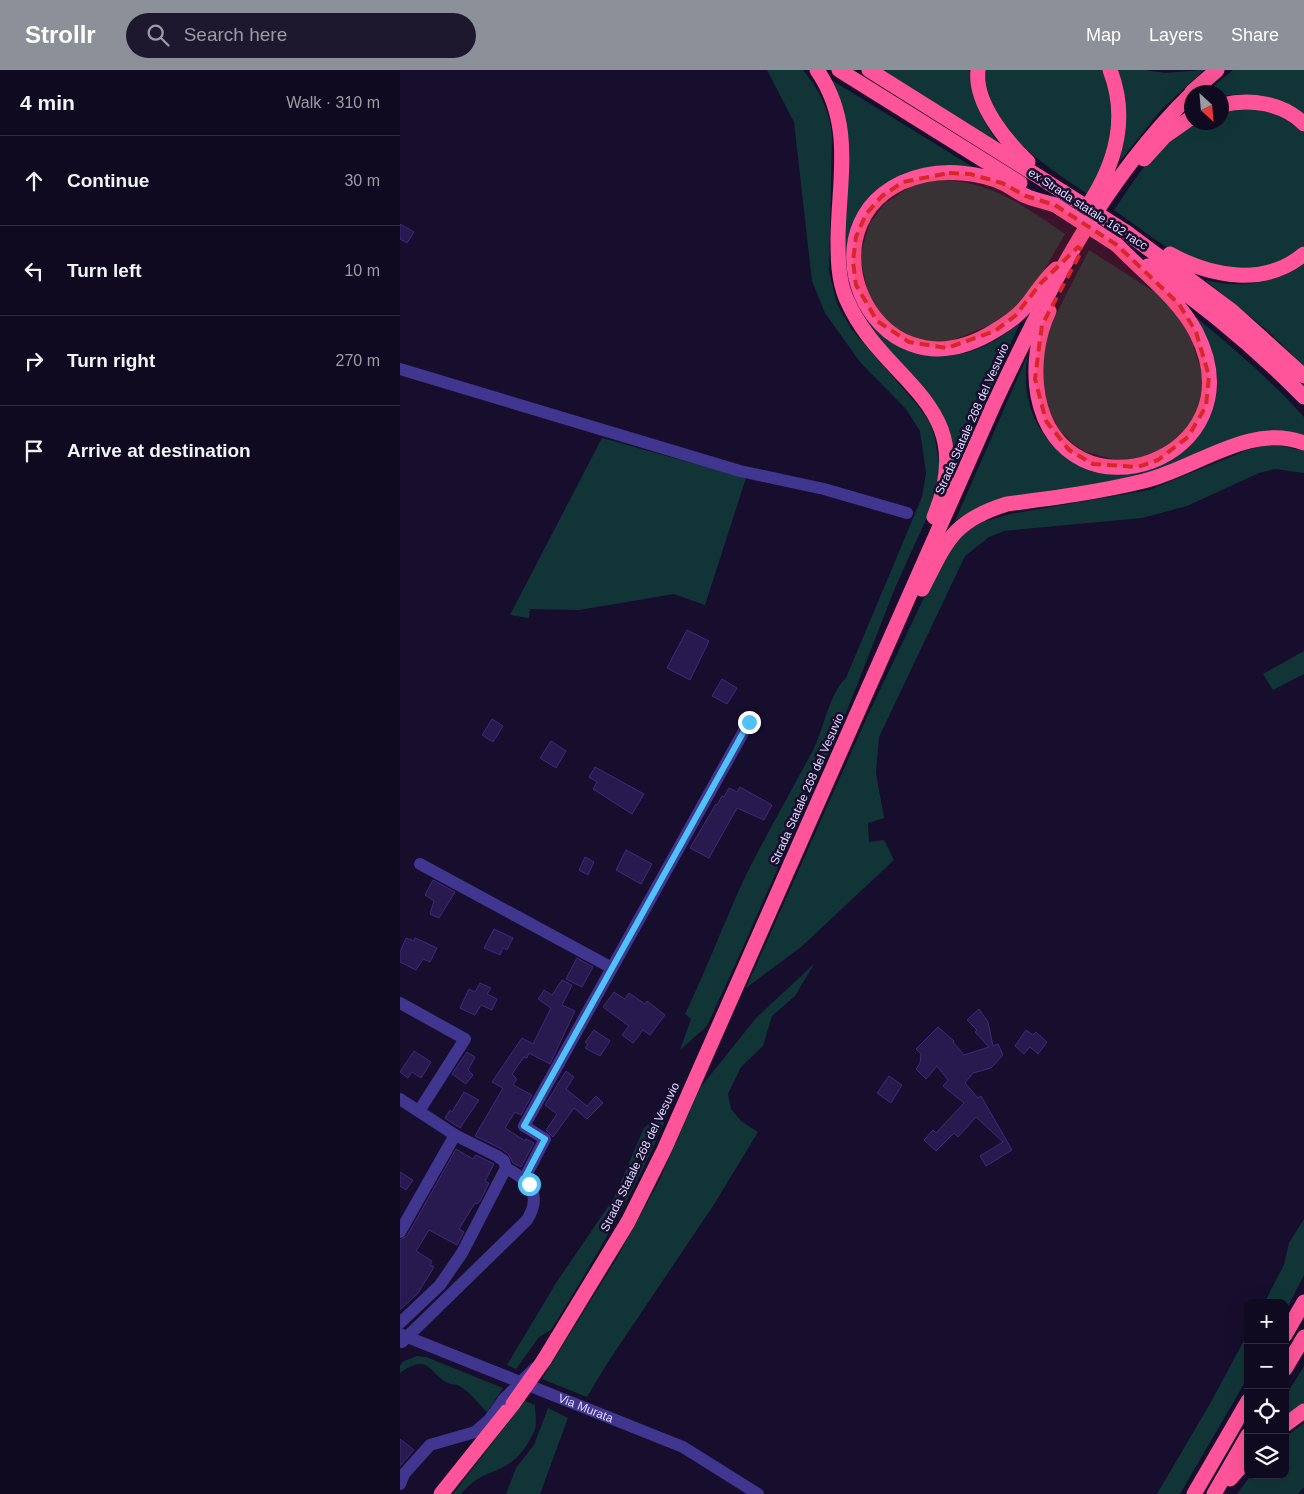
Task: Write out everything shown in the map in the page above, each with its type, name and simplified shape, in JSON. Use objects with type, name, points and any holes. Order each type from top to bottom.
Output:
[{"type":"highway","points":[[817,70],[831,93],[838,111],[842,135],[838,250],[840,280],[843,289],[855,314],[872,340],[932,410],[944,436],[949,460],[940,502],[910,576],[897,624]]},
{"type":"highway","name":"ex Strada statale 162 racc","points":[[839,70],[1059,198]]},
{"type":"highway","name":"ex Strada statale 162 racc","points":[[869,70],[1059,198],[1232,310],[1304,376]]},
{"type":"highway","points":[[978,70],[982,95],[992,120],[1014,149],[1059,198]]},
{"type":"highway","points":[[1110,70],[1117,87],[1120,113],[1118,140],[1112,162],[1090,202],[1068,275],[1042,325],[1035,379],[1046,422],[1069,450],[1093,464],[1115,468],[1138,466],[1158,460],[1176,449],[1199,422],[1206,406],[1209,376],[1207,359],[1196,332],[1178,304],[1122,239]]},
{"type":"highway","name":"Strada Statale 268 del Vesuvio","points":[[1201,85],[1217,70]]},
{"type":"highway","name":"Strada Statale 268 del Vesuvio","points":[[441,1494],[509,1401],[544,1360],[628,1222],[664,1150],[1002,387],[1066,259],[1102,200],[1140,148],[1184,101]]},
{"type":"highway","points":[[1229,104],[1246,101],[1263,103],[1279,108],[1304,124]]},
{"type":"highway","points":[[1102,200],[1131,176],[1165,136],[1184,123]]},
{"type":"highway","points":[[1059,198],[1026,196],[1002,183],[970,174],[926,175],[903,182],[882,196],[866,214],[856,237],[854,261],[856,286],[876,321],[895,336],[922,346],[947,348],[971,342],[1002,326],[1030,302],[1041,282],[1066,259]]},
{"type":"highway","points":[[1122,239],[1183,262],[1230,275],[1258,274],[1284,268],[1304,254]]},
{"type":"highway","name":"ex Strada statale 162 racc","points":[[1122,239],[1273,366],[1304,397]]},
{"type":"highway","points":[[881,659],[908,616],[943,547],[954,532],[979,514],[1007,504],[1145,481],[1250,441],[1272,438],[1293,439],[1304,443]]},
{"type":"highway","points":[[1289,1328],[1304,1302]]},
{"type":"highway","points":[[1289,1362],[1304,1337]]},
{"type":"highway","points":[[1194,1494],[1244,1407]]},
{"type":"highway","points":[[1289,1422],[1304,1411]]},
{"type":"highway","points":[[1214,1494],[1244,1442]]},
{"type":"highway","points":[[1218,1494],[1244,1464]]},
{"type":"street","points":[[400,369],[740,470],[824,489],[907,513]]},
{"type":"street","points":[[524,1179],[545,1139],[524,1126],[749,722]]},
{"type":"street","points":[[420,864],[612,968]]},
{"type":"street","points":[[400,1003],[465,1039],[419,1111]]},
{"type":"street","points":[[400,1099],[455,1135],[504,1161],[506,1168],[524,1179],[534,1197],[535,1207],[527,1220],[402,1338]]},
{"type":"street","points":[[400,1232],[455,1135]]},
{"type":"street","points":[[400,1323],[440,1285],[456,1261],[506,1168]]},
{"type":"street","name":"Via Murata","points":[[402,1338],[682,1447],[758,1494]]},
{"type":"street","points":[[400,1484],[404,1474],[430,1446],[475,1432],[509,1401]]},
{"type":"highlighted area","points":[[949,173],[970,174],[1002,183],[1026,196],[1055,205],[1117,245],[1179,304],[1196,332],[1209,376],[1206,406],[1188,437],[1158,460],[1138,467],[1093,464],[1069,450],[1046,421],[1040,404],[1035,379],[1042,325],[1082,250],[1078,247],[1041,283],[1015,316],[995,331],[947,348],[909,342],[877,321],[856,285],[853,261],[856,237],[866,214],[882,196],[903,182]]},
{"type":"green space","points":[[767,70],[803,70],[823,101],[829,118],[832,136],[829,271],[837,304],[852,330],[918,406],[930,423],[940,469],[928,515],[895,588],[848,708],[740,954],[707,1026],[680,1050],[691,1019],[685,1014],[740,888],[813,750],[835,694],[846,678],[922,497],[926,473],[920,431],[906,409],[860,362],[825,313],[812,281],[794,122]]},
{"type":"green space","points":[[883,70],[970,70],[975,100],[987,126],[998,143]]},
{"type":"green space","points":[[984,70],[1102,70],[1110,102],[1110,134],[1102,164],[1089,195],[1037,158],[1007,129],[996,111],[988,92]]},
{"type":"green space","points":[[1116,70],[1145,70],[1165,73],[1204,70],[1188,85],[1184,85],[1184,89],[1162,109],[1120,161],[1125,122]]},
{"type":"green space","points":[[1233,70],[1304,70],[1304,115],[1284,104],[1264,97],[1244,94],[1229,95],[1229,85],[1215,85]]},
{"type":"green space","points":[[833,81],[981,172],[957,167],[934,167],[912,172],[890,183],[872,198],[858,216],[852,230],[847,256],[848,281],[856,304],[870,324],[888,339],[910,350],[934,356],[961,354],[998,339],[1017,324],[1019,325],[954,471],[950,447],[936,410],[926,395],[862,320],[848,296],[841,254],[846,146],[842,115],[830,85]]},
{"type":"green space","points":[[1244,107],[1277,114],[1304,133],[1304,245],[1291,256],[1277,263],[1262,267],[1246,269],[1229,268],[1197,261],[1173,251],[1114,210],[1149,160],[1171,138],[1184,129],[1229,130],[1229,110]]},
{"type":"green space","points":[[936,180],[973,184],[989,189],[1020,204],[1065,234],[1034,288],[1000,321],[951,341],[929,342],[904,335],[892,328],[870,302],[860,256],[870,223],[884,204],[913,185]]},
{"type":"green space","points":[[1089,250],[1161,296],[1176,313],[1190,335],[1204,380],[1196,414],[1183,433],[1154,454],[1120,461],[1086,452],[1076,446],[1059,430],[1044,399],[1042,359],[1046,334]]},
{"type":"green space","points":[[1304,263],[1304,366],[1268,331],[1205,280],[1231,284],[1257,283],[1281,276]]},
{"type":"green space","points":[[1196,317],[1265,378],[1304,417],[1304,435],[1294,433],[1153,473],[968,513],[955,521],[1028,354],[1027,390],[1036,421],[1053,445],[1076,462],[1104,471],[1134,471],[1164,461],[1193,440],[1209,419],[1215,402],[1217,384],[1211,352]]},
{"type":"green space","points":[[602,438],[746,478],[705,605],[674,594],[579,610],[530,609],[529,618],[510,615]]},
{"type":"green space","points":[[1273,444],[1304,451],[1304,473],[1275,469],[1259,473],[1187,506],[1142,518],[1004,531],[989,537],[965,556],[879,737],[876,773],[884,818],[868,823],[869,842],[884,840],[894,860],[801,947],[746,988],[867,717],[941,562],[961,534],[983,522],[1010,514],[1149,490],[1250,449]]},
{"type":"green space","points":[[1304,651],[1304,674],[1273,690],[1263,674]]},
{"type":"green space","points":[[814,964],[795,996],[772,1016],[763,1046],[741,1067],[728,1094],[731,1109],[741,1121],[758,1132],[713,1206],[608,1362],[587,1397],[542,1379],[617,1258],[659,1181],[700,1088],[756,1018]]},
{"type":"green space","points":[[672,1103],[632,1191],[551,1330],[539,1337],[516,1369],[507,1365],[556,1283],[614,1198],[644,1128]]},
{"type":"green space","points":[[1304,1219],[1304,1275],[1289,1304],[1289,1299],[1266,1299],[1284,1265],[1289,1243]]},
{"type":"green space","points":[[1244,1340],[1244,1384],[1180,1494],[1157,1494],[1211,1402]]},
{"type":"green space","points":[[417,1356],[426,1357],[503,1388],[487,1412],[465,1389],[443,1380],[423,1364],[410,1367],[400,1373],[400,1365],[404,1361]]},
{"type":"green space","points":[[1304,1366],[1304,1408],[1289,1418],[1289,1390]]},
{"type":"green space","points":[[525,1401],[535,1405],[536,1423],[528,1443],[521,1453],[510,1463],[473,1482],[461,1494],[453,1494]]},
{"type":"green space","points":[[548,1408],[568,1418],[540,1494],[506,1494],[516,1468],[534,1445]]},
{"type":"green space","points":[[1304,1423],[1304,1487],[1298,1494],[1237,1494],[1248,1479],[1289,1479],[1289,1434]]},
{"type":"building","points":[[400,224],[414,232],[407,243],[400,239]]},
{"type":"building","points":[[687,630],[709,641],[690,680],[667,668]]},
{"type":"building","points":[[722,679],[737,688],[727,704],[712,696]]},
{"type":"building","points":[[492,719],[503,726],[493,742],[482,735]]},
{"type":"building","points":[[551,741],[566,751],[556,768],[540,758]]},
{"type":"building","points":[[595,767],[644,794],[632,814],[593,789],[597,782],[589,777]]},
{"type":"building","points":[[740,787],[772,805],[764,820],[737,808],[709,858],[690,848],[722,796],[724,797],[729,788],[737,792]]},
{"type":"building","points":[[626,850],[652,864],[641,884],[616,870]]},
{"type":"building","points":[[585,857],[594,862],[588,875],[579,870]]},
{"type":"building","points":[[433,880],[455,892],[439,918],[430,914],[434,901],[425,895]]},
{"type":"building","points":[[494,929],[513,938],[507,950],[503,948],[500,955],[484,948]]},
{"type":"building","points":[[406,938],[414,941],[415,938],[437,948],[430,962],[423,959],[416,970],[400,962],[400,952]]},
{"type":"building","points":[[577,958],[593,967],[582,987],[566,979]]},
{"type":"building","points":[[562,980],[572,985],[562,1005],[575,1011],[550,1064],[529,1053],[527,1058],[524,1057],[512,1074],[517,1079],[513,1085],[532,1095],[521,1115],[515,1112],[505,1128],[525,1141],[526,1139],[534,1143],[521,1167],[513,1163],[509,1155],[502,1149],[475,1136],[503,1088],[492,1082],[522,1038],[533,1044],[551,1008],[538,999],[544,990],[552,995]]},
{"type":"building","points":[[480,983],[491,988],[487,994],[497,999],[492,1010],[481,1005],[475,1015],[460,1008],[469,989],[475,992]]},
{"type":"building","points":[[614,992],[625,999],[629,993],[645,1004],[647,1001],[665,1015],[650,1035],[643,1030],[633,1043],[622,1035],[629,1026],[603,1007]]},
{"type":"building","points":[[979,1009],[988,1022],[993,1046],[998,1044],[1003,1055],[991,1068],[973,1073],[965,1083],[978,1098],[981,1096],[1012,1150],[986,1166],[980,1156],[1003,1142],[976,1117],[958,1137],[954,1133],[936,1151],[924,1140],[933,1130],[936,1133],[964,1103],[943,1086],[948,1080],[937,1066],[926,1079],[916,1069],[920,1063],[921,1054],[916,1049],[938,1027],[954,1041],[964,1055],[989,1047],[967,1020]]},
{"type":"building","points":[[594,1030],[610,1041],[600,1056],[585,1048],[588,1044],[585,1042]]},
{"type":"building","points":[[1026,1030],[1033,1035],[1036,1032],[1047,1042],[1038,1054],[1030,1047],[1024,1054],[1015,1046]]},
{"type":"building","points":[[414,1051],[431,1062],[421,1078],[412,1072],[408,1078],[400,1072]]},
{"type":"building","points":[[467,1052],[475,1057],[468,1070],[473,1075],[466,1084],[452,1074]]},
{"type":"building","points":[[566,1071],[574,1077],[566,1089],[587,1106],[596,1096],[603,1103],[587,1119],[574,1108],[553,1137],[546,1130],[557,1114],[545,1105]]},
{"type":"building","points":[[889,1076],[902,1085],[891,1103],[877,1093]]},
{"type":"building","points":[[464,1092],[479,1100],[460,1128],[445,1118],[450,1110],[452,1112]]},
{"type":"building","points":[[456,1149],[473,1159],[476,1155],[494,1164],[485,1181],[489,1183],[480,1201],[477,1204],[475,1203],[459,1229],[464,1232],[457,1245],[429,1230],[416,1251],[432,1261],[430,1265],[434,1267],[418,1293],[400,1310],[400,1240],[407,1236]]},
{"type":"building","points":[[400,1172],[413,1180],[406,1190],[400,1186]]},
{"type":"building","points":[[400,1439],[414,1450],[400,1466]]},
{"type":"route","points":[[529,1184],[524,1179],[545,1139],[524,1126],[749,722]]}]
